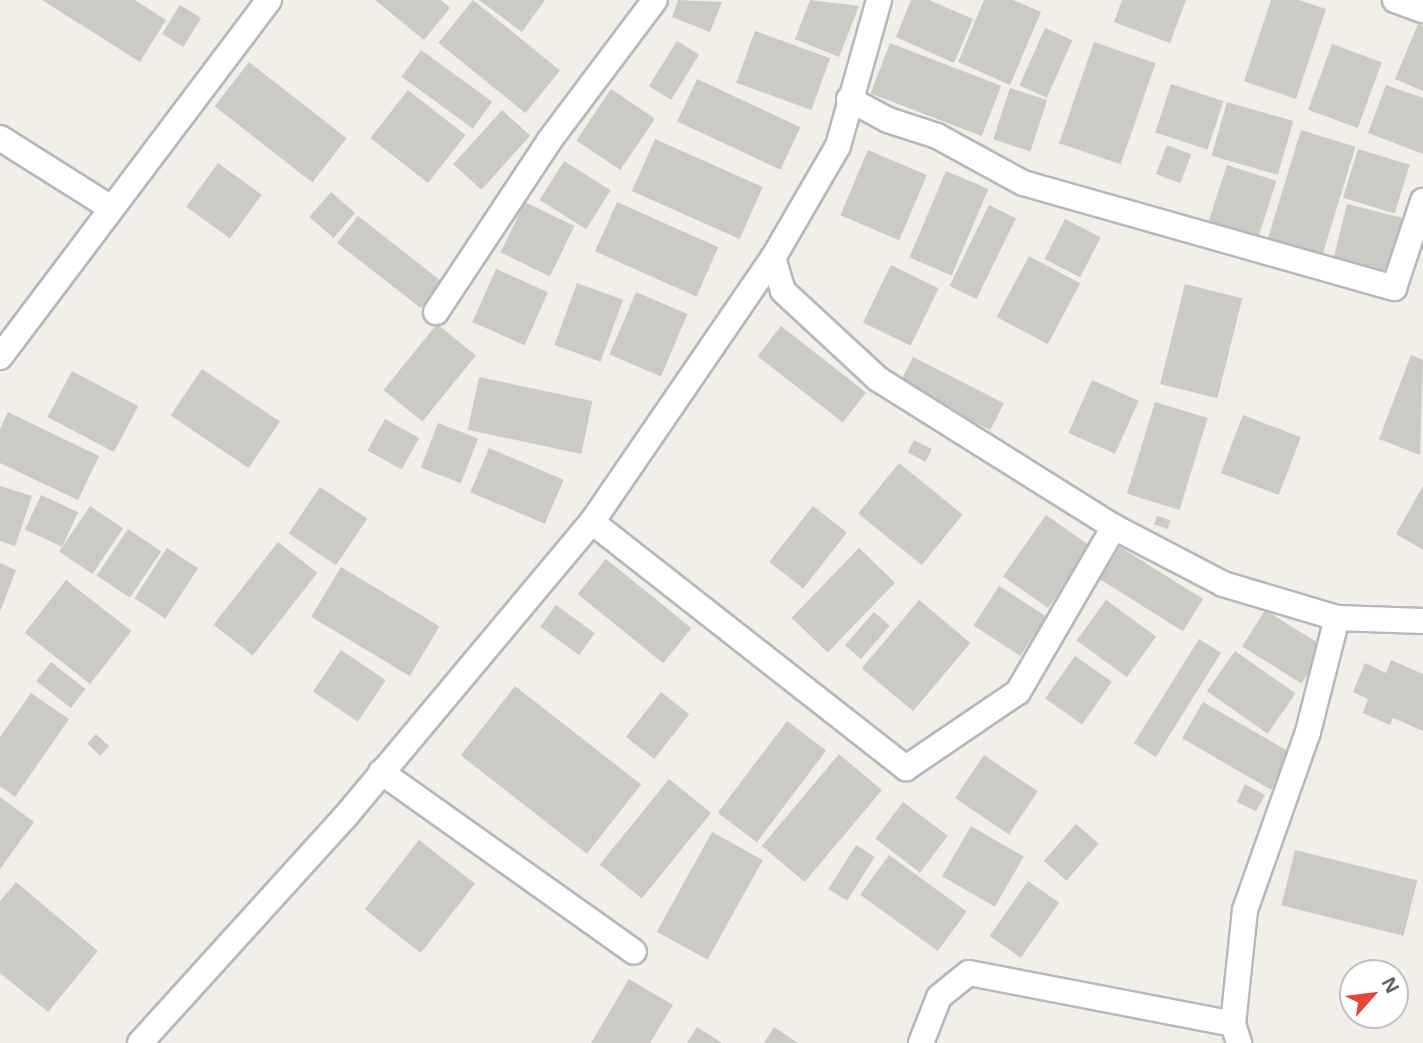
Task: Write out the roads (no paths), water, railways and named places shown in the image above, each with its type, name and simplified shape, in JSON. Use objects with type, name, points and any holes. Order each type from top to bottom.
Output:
[{"type":"street","points":[[0,357],[269,0]]},
{"type":"street","points":[[436,312],[549,141],[655,0]]},
{"type":"street","points":[[140,1043],[382,772],[592,522],[773,258],[838,146],[849,99],[879,0]]},
{"type":"street","points":[[1395,0],[1423,10]]},
{"type":"street","points":[[849,99],[888,120],[937,136],[1023,183],[1394,288],[1423,201]]},
{"type":"street","points":[[0,138],[111,208]]},
{"type":"street","points":[[773,258],[783,290],[878,379],[1114,527],[1223,584],[1337,618],[1423,621]]},
{"type":"street","points":[[592,522],[906,768],[1018,692],[1114,527]]},
{"type":"street","points":[[921,1043],[939,997],[969,973],[1241,1037],[1245,910],[1308,732],[1337,618]]},
{"type":"street","points":[[382,772],[634,952]]}]
